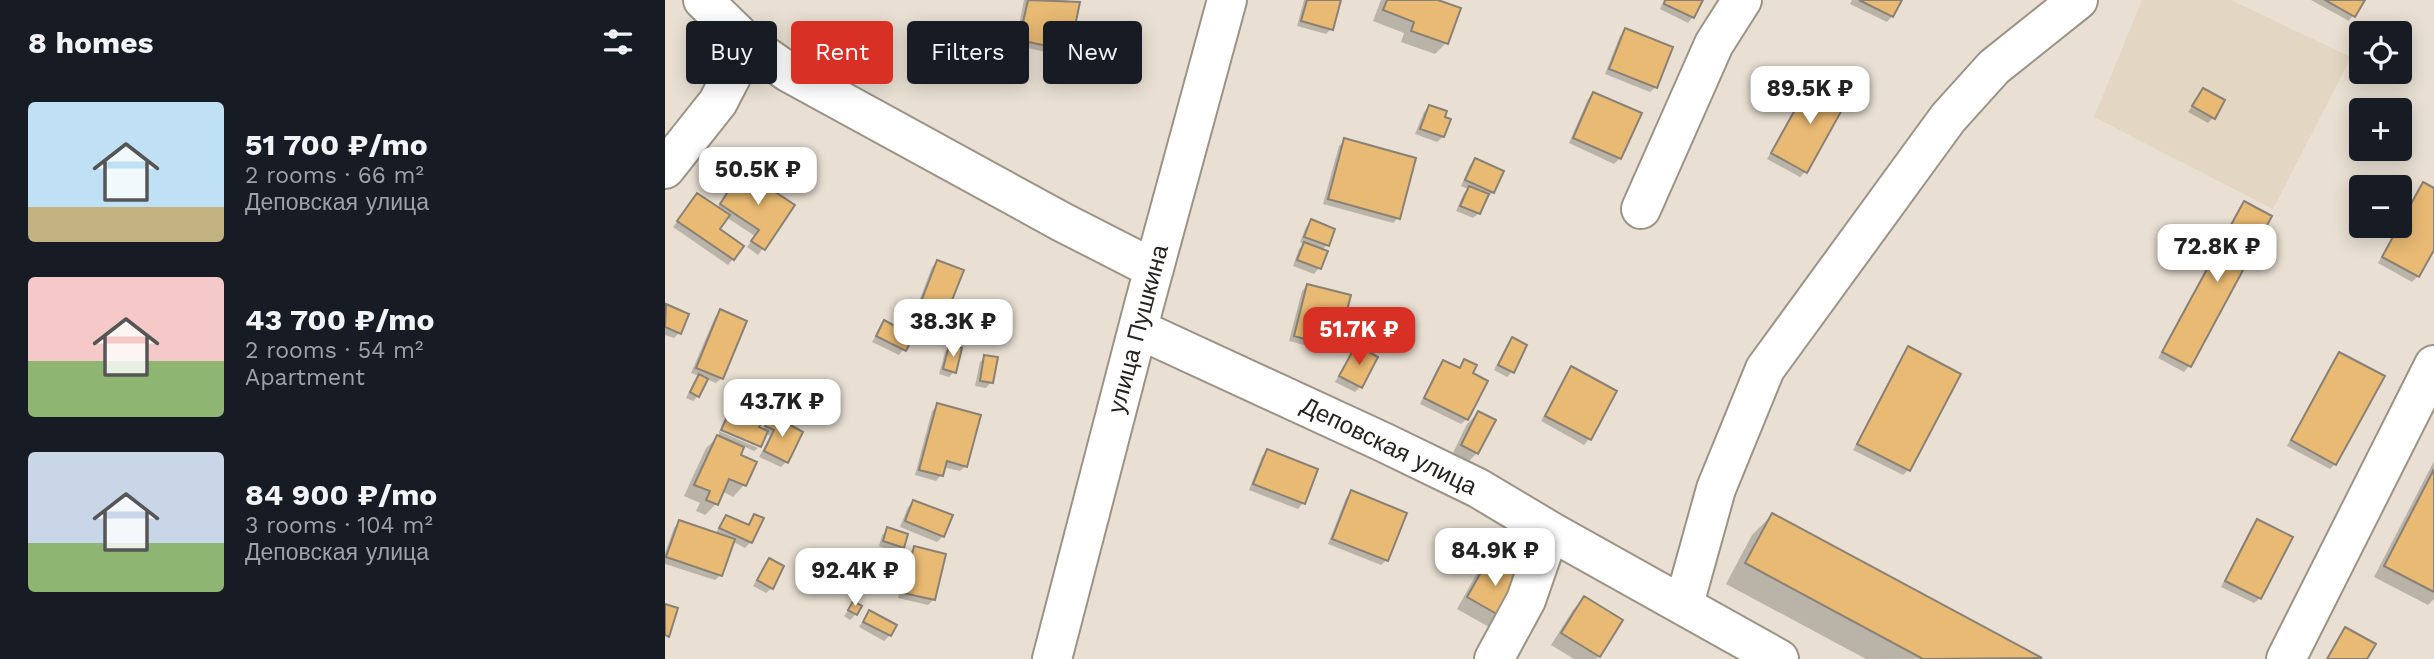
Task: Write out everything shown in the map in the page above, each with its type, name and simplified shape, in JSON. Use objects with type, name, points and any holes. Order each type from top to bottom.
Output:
[{"type":"street","points":[[703,0],[724,21]]},
{"type":"street","name":"улица Пушкина","points":[[1052,659],[1227,0]]},
{"type":"street","points":[[1641,209],[1714,44],[1742,0]]},
{"type":"street","points":[[1684,604],[1716,489],[1765,369],[1948,118],[1994,67],[2078,0]]},
{"type":"street","points":[[777,64],[1062,222],[1154,269]]},
{"type":"street","points":[[665,169],[718,102],[727,84]]},
{"type":"street","name":"Деповская улица","points":[[1138,329],[1467,482],[1779,659]]},
{"type":"street","points":[[2286,659],[2424,409],[2434,365]]},
{"type":"street","points":[[1494,659],[1526,600],[1550,531]]},
{"type":"shaded area","points":[[2142,0],[2231,0],[2349,56],[2349,61],[2273,209],[2094,117]]},
{"type":"building","points":[[1028,0],[1080,2],[1076,21],[1043,21],[1043,45],[1029,42],[1029,21],[1023,21]]},
{"type":"building","points":[[1307,0],[1341,0],[1333,30],[1301,21]]},
{"type":"building","points":[[1387,0],[1438,0],[1461,8],[1448,44],[1411,31],[1414,22],[1383,10]]},
{"type":"building","points":[[1665,0],[1703,0],[1694,18],[1664,4]]},
{"type":"building","points":[[1859,0],[1902,0],[1893,17]]},
{"type":"building","points":[[2325,0],[2365,0],[2355,17]]},
{"type":"building","points":[[1625,28],[1673,47],[1657,88],[1609,69]]},
{"type":"building","points":[[1812,79],[1848,99],[1807,173],[1771,153]]},
{"type":"building","points":[[2203,88],[2225,100],[2215,119],[2192,106]]},
{"type":"building","points":[[1593,92],[1642,113],[1621,159],[1573,138]]},
{"type":"building","points":[[1429,105],[1447,111],[1445,117],[1451,119],[1444,137],[1420,129]]},
{"type":"building","points":[[1344,138],[1416,158],[1400,219],[1328,199]]},
{"type":"building","points":[[1475,158],[1504,171],[1494,193],[1465,180]]},
{"type":"building","points":[[742,170],[795,205],[765,250],[751,241],[759,230],[720,204]]},
{"type":"building","points":[[2423,182],[2434,188],[2434,250],[2419,277],[2382,257],[2392,238],[2412,238],[2412,202]]},
{"type":"building","points":[[1469,186],[1489,194],[1480,214],[1460,206]]},
{"type":"building","points":[[697,193],[730,215],[720,229],[744,246],[734,260],[677,221]]},
{"type":"building","points":[[2244,201],[2272,216],[2191,367],[2162,352]]},
{"type":"building","points":[[1311,219],[1335,229],[1329,246],[1304,237]]},
{"type":"building","points":[[1304,242],[1328,251],[1321,269],[1297,260]]},
{"type":"building","points":[[937,260],[964,270],[946,315],[934,310],[930,320],[916,315]]},
{"type":"building","points":[[1307,284],[1351,295],[1337,348],[1294,336]]},
{"type":"building","points":[[666,304],[689,314],[681,334],[665,327]]},
{"type":"building","points":[[720,309],[747,321],[723,379],[696,368]]},
{"type":"building","points":[[884,320],[904,331],[901,336],[911,341],[906,351],[876,336]]},
{"type":"building","points":[[1512,337],[1527,345],[1514,373],[1498,365]]},
{"type":"building","points":[[949,345],[962,348],[956,373],[943,369]]},
{"type":"building","points":[[1356,345],[1378,357],[1362,388],[1339,376]]},
{"type":"building","points":[[1908,346],[1961,374],[1910,471],[1857,444]]},
{"type":"building","points":[[2339,352],[2385,376],[2336,465],[2291,440]]},
{"type":"building","points":[[984,355],[998,357],[993,383],[980,381]]},
{"type":"building","points":[[1464,359],[1477,365],[1473,373],[1488,381],[1468,420],[1424,398],[1443,360],[1460,368]]},
{"type":"building","points":[[1571,366],[1617,391],[1591,440],[1545,416]]},
{"type":"building","points":[[699,374],[708,379],[699,397],[690,392]]},
{"type":"building","points":[[937,403],[981,415],[967,467],[947,461],[943,476],[919,470]]},
{"type":"building","points":[[732,407],[763,421],[759,427],[768,431],[761,447],[721,430]]},
{"type":"building","points":[[1478,411],[1496,420],[1478,454],[1461,445]]},
{"type":"building","points":[[772,415],[803,432],[788,463],[764,451],[774,430],[765,426]]},
{"type":"building","points":[[717,435],[744,447],[741,455],[757,462],[746,486],[729,479],[718,505],[706,500],[710,491],[694,485]]},
{"type":"building","points":[[1267,449],[1318,469],[1305,504],[1253,484]]},
{"type":"building","points":[[2434,469],[2434,592],[2384,566]]},
{"type":"building","points":[[1351,490],[1407,513],[1388,561],[1332,539]]},
{"type":"building","points":[[913,500],[953,515],[944,537],[905,521]]},
{"type":"building","points":[[1772,513],[2042,658],[1923,659],[1745,563]]},
{"type":"building","points":[[754,514],[764,518],[752,543],[719,528],[726,515],[749,525]]},
{"type":"building","points":[[2257,519],[2293,537],[2261,599],[2225,581]]},
{"type":"building","points":[[679,520],[735,539],[722,576],[666,557]]},
{"type":"building","points":[[887,527],[908,534],[904,548],[883,541]]},
{"type":"building","points":[[914,546],[946,554],[935,600],[903,593]]},
{"type":"building","points":[[769,558],[784,566],[773,589],[757,580]]},
{"type":"building","points":[[1488,560],[1524,580],[1502,617],[1467,597]]},
{"type":"building","points":[[1584,596],[1623,620],[1600,657],[1561,633]]},
{"type":"building","points":[[853,601],[862,606],[857,615],[848,610]]},
{"type":"building","points":[[665,604],[678,608],[669,637],[665,635]]},
{"type":"building","points":[[869,610],[897,625],[891,636],[863,622]]},
{"type":"building","points":[[2345,627],[2376,644],[2367,659],[2327,659]]}]
